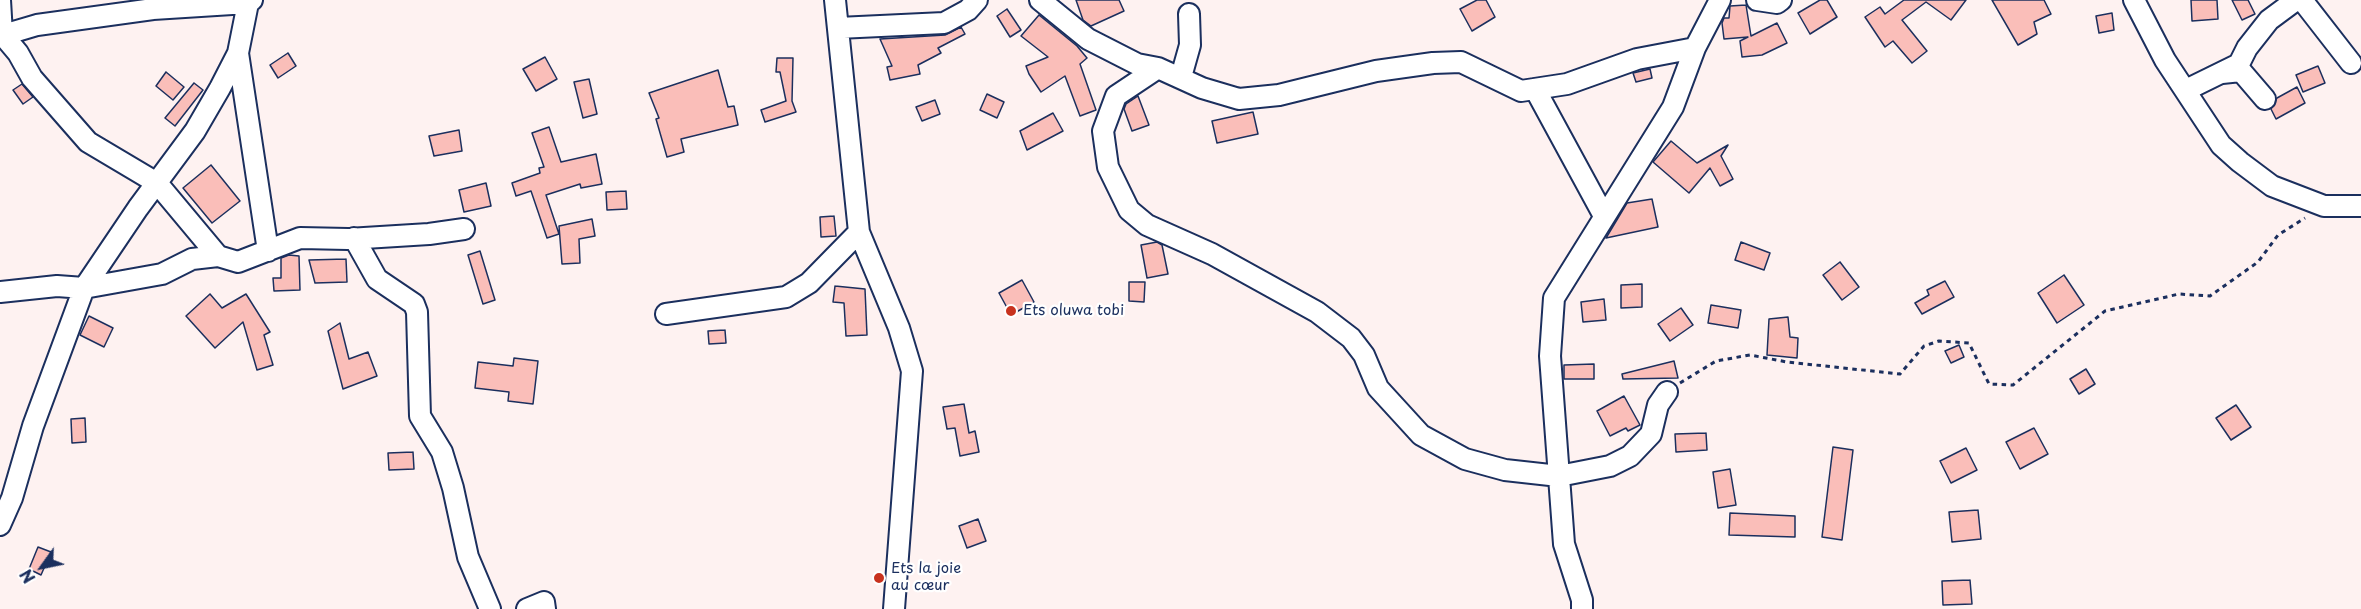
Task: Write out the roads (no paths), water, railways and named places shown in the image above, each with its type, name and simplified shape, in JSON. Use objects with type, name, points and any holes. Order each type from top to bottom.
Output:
[{"type":"street","points":[[0,0],[1,35],[18,53],[32,78],[88,142],[157,183],[218,256]]},
{"type":"street","points":[[835,0],[859,232],[899,328],[912,371],[894,609]]},
{"type":"street","points":[[838,28],[944,23],[968,10],[978,0]]},
{"type":"street","points":[[1040,0],[1088,39],[1137,64],[1158,68],[1181,76],[1202,88],[1239,99],[1280,95],[1376,71],[1461,62],[1521,91],[1567,84],[1637,58],[1695,48]]},
{"type":"street","points":[[1582,609],[1564,544],[1550,356],[1554,298],[1673,106],[1695,48],[1720,0]]},
{"type":"street","points":[[1757,0],[1777,3],[1781,0]]},
{"type":"street","points":[[2134,0],[2164,60],[2221,145],[2272,186],[2324,206],[2361,206]]},
{"type":"street","points":[[2186,90],[2239,64],[2247,48],[2269,21],[2296,0]]},
{"type":"street","points":[[2302,0],[2351,63]]},
{"type":"street","points":[[0,525],[12,498],[33,426],[84,288],[195,131],[238,53],[250,2],[153,9],[37,25],[1,35]]},
{"type":"street","points":[[1181,76],[1190,45],[1189,14]]},
{"type":"street","points":[[238,53],[268,251]]},
{"type":"street","points":[[1158,68],[1116,96],[1103,131],[1108,167],[1129,210],[1147,225],[1212,254],[1317,312],[1351,338],[1364,355],[1378,388],[1421,435],[1465,459],[1485,465],[1504,470],[1559,476],[1610,466],[1630,456],[1651,434],[1658,405],[1667,392]]},
{"type":"street","points":[[2222,73],[2241,71],[2265,99]]},
{"type":"street","points":[[1535,89],[1604,216]]},
{"type":"street","points":[[0,292],[57,286],[84,288],[162,274],[192,259],[218,256],[238,262],[300,238],[429,234],[464,228]]},
{"type":"street","points":[[666,314],[786,297],[809,283],[859,232]]},
{"type":"street","points":[[354,238],[378,279],[414,304],[417,312],[420,416],[442,452],[453,488],[468,558],[490,609]]},
{"type":"street","points":[[526,609],[544,602],[545,609]]},
{"type":"place","name":"Ets oluwa tobi","points":[[1011,311]]},
{"type":"place","name":"Ets la joie au cœur","points":[[879,578]]}]
